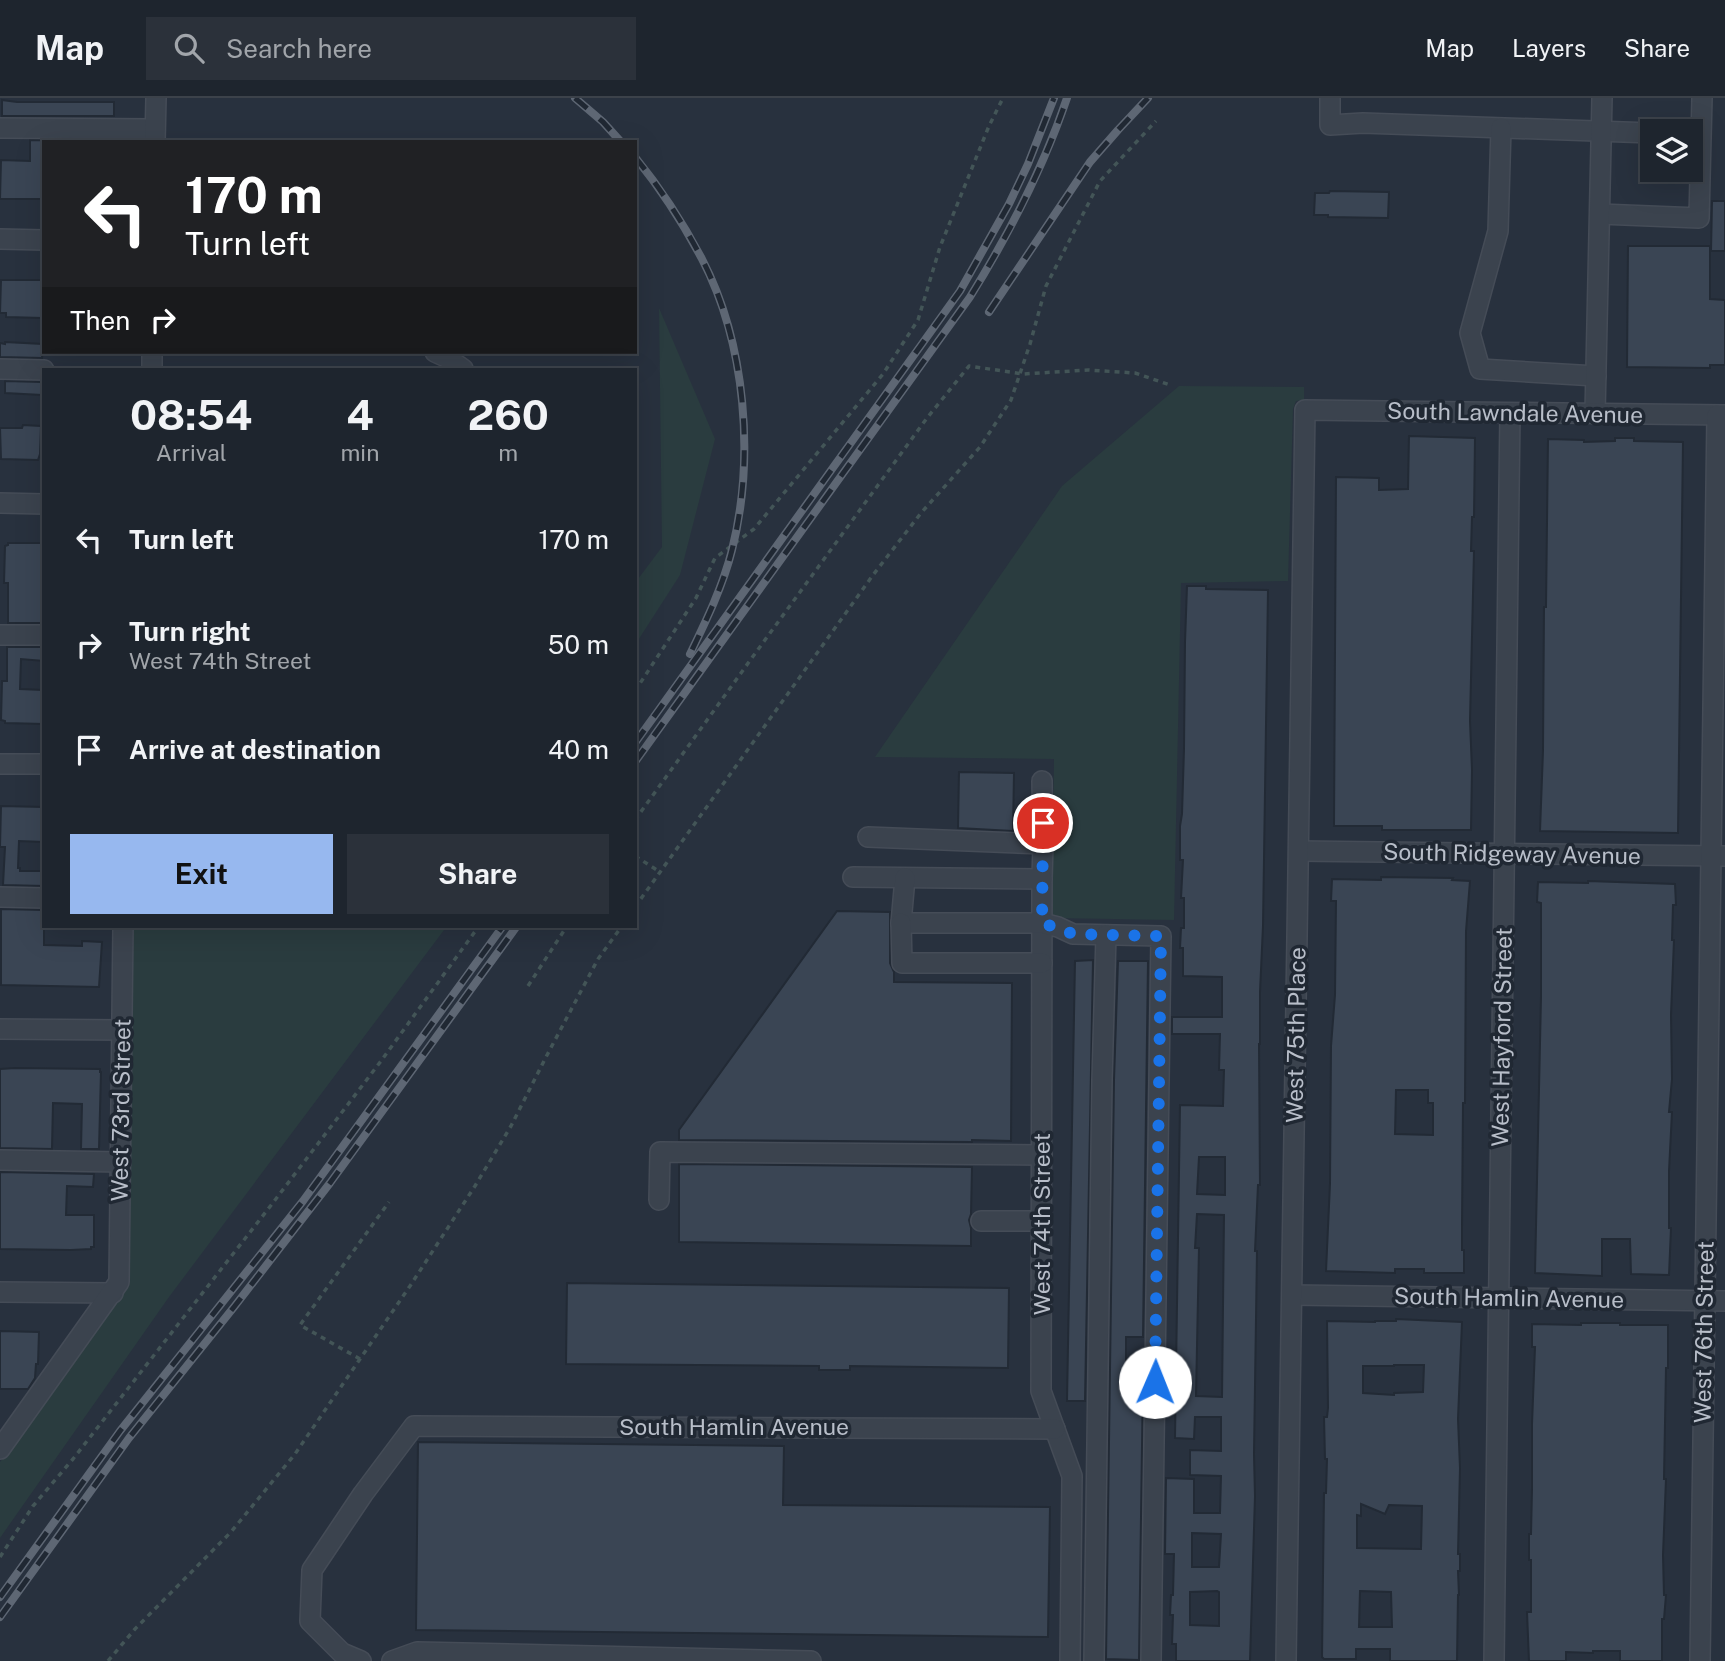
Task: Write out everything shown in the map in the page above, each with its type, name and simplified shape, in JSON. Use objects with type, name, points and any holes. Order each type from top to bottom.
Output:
[{"type":"street","points":[[0,128],[155,135],[156,98]]},
{"type":"street","points":[[1330,98],[1330,125],[1363,123],[1640,133]]},
{"type":"street","points":[[1595,414],[1602,98]]},
{"type":"street","points":[[1698,119],[1702,98]]},
{"type":"street","points":[[1501,128],[1498,231],[1470,333],[1479,369],[1596,376]]},
{"type":"street","points":[[1600,214],[1699,218],[1698,182]]},
{"type":"street","points":[[0,239],[42,240]]},
{"type":"street","points":[[439,354],[462,368]]},
{"type":"street","points":[[0,369],[42,370]]},
{"type":"street","name":"South Lawndale Avenue","points":[[1305,410],[1721,415]]},
{"type":"street","name":"West 75th Place","points":[[1286,1661],[1305,410]]},
{"type":"street","name":"West Hayford Street","points":[[1494,1661],[1510,413]]},
{"type":"street","name":"West 76th Street","points":[[1700,1661],[1704,1301],[1718,856],[1721,415]]},
{"type":"street","points":[[0,503],[42,504]]},
{"type":"street","points":[[0,635],[42,635]]},
{"type":"street","points":[[0,764],[42,764]]},
{"type":"street","name":"West 74th Street","points":[[1042,781],[1041,1391],[1072,1476],[1070,1661]]},
{"type":"street","points":[[868,837],[1043,844]]},
{"type":"street","name":"South Ridgeway Avenue","points":[[1299,851],[1718,856]]},
{"type":"street","points":[[853,877],[1042,879]]},
{"type":"street","points":[[905,878],[901,923],[902,963],[1042,963]]},
{"type":"street","points":[[0,897],[42,898]]},
{"type":"street","points":[[901,923],[1042,923],[1073,934],[1161,936],[1151,1661]]},
{"type":"street","name":"West 73rd Street","points":[[113,1293],[119,1282],[123,928]]},
{"type":"street","points":[[1094,1661],[1101,1080],[1106,935]]},
{"type":"street","points":[[0,1028],[122,1030]]},
{"type":"street","points":[[659,1200],[660,1152],[1042,1155]]},
{"type":"street","points":[[0,1160],[121,1162]]},
{"type":"street","points":[[981,1221],[1041,1221]]},
{"type":"street","points":[[0,1292],[113,1293]]},
{"type":"street","points":[[0,1450],[10,1423],[113,1293]]},
{"type":"street","name":"South Hamlin Avenue","points":[[1293,1295],[1725,1301]]},
{"type":"street","name":"South Hamlin Avenue","points":[[360,1661],[342,1653],[310,1621],[312,1570],[363,1494],[414,1426],[1055,1429]]},
{"type":"street","points":[[392,1661],[417,1652],[811,1661]]},
{"type":"path","points":[[637,688],[696,598],[715,558],[754,529],[883,374],[918,320],[940,247],[1003,98]]},
{"type":"path","points":[[637,904],[873,575],[920,513],[980,447],[1011,400],[1046,286],[1100,181],[1156,121]]},
{"type":"path","points":[[637,817],[927,418],[969,366],[1020,374],[1087,370],[1135,373],[1170,385]]},
{"type":"path","points":[[637,857],[660,872]]},
{"type":"path","points":[[0,1557],[33,1506],[73,1459],[272,1204],[478,928]]},
{"type":"path","points":[[528,986],[566,928]]},
{"type":"path","points":[[107,1661],[239,1522],[295,1454],[417,1275],[511,1126],[598,959],[621,928]]},
{"type":"path","points":[[360,1359],[300,1325],[388,1202]]},
{"type":"shaded area","points":[[659,308],[715,439],[680,575],[637,642],[637,580],[662,547]]},
{"type":"shaded area","points":[[1179,386],[1304,387],[1304,400],[1296,401],[1293,409],[1288,581],[1181,583],[1174,920],[1052,918],[1054,759],[875,757],[1062,486]]},
{"type":"shaded area","points":[[129,928],[446,928],[169,1297],[0,1538],[0,1462],[114,1305]]},
{"type":"building","points":[[2,100],[114,102],[114,116],[2,116]]},
{"type":"building","points":[[30,140],[42,140],[42,199],[0,199],[1,160],[30,161]]},
{"type":"building","points":[[1389,192],[1388,218],[1314,215],[1315,193]]},
{"type":"building","points":[[1712,201],[1725,201],[1725,251],[1711,251]]},
{"type":"building","points":[[1628,246],[1710,246],[1710,299],[1725,300],[1725,365],[1710,365],[1710,368],[1627,367]]},
{"type":"building","points":[[1,280],[42,280],[42,318],[6,317],[6,313],[0,313]]},
{"type":"building","points":[[0,343],[42,344],[42,358],[0,357]]},
{"type":"building","points":[[5,381],[42,382],[42,395],[5,393]]},
{"type":"building","points":[[23,425],[41,426],[38,460],[1,459],[0,428],[22,428]]},
{"type":"building","points":[[1409,436],[1475,438],[1471,551],[1474,551],[1470,721],[1471,830],[1382,830],[1382,826],[1334,826],[1336,477],[1379,478],[1379,490],[1408,489]]},
{"type":"building","points":[[1615,438],[1683,442],[1678,833],[1540,831],[1548,439],[1584,442],[1615,441]]},
{"type":"building","points":[[42,543],[42,623],[8,623],[8,583],[4,583],[5,546]]},
{"type":"building","points":[[1187,586],[1268,590],[1259,1044],[1260,1185],[1255,1251],[1255,1496],[1250,1661],[1176,1661],[1176,1644],[1172,1644],[1173,1615],[1170,1615],[1174,1554],[1165,1554],[1166,1478],[1194,1479],[1194,1513],[1220,1513],[1221,1476],[1190,1475],[1190,1450],[1221,1451],[1221,1417],[1195,1417],[1194,1439],[1175,1438],[1180,1105],[1223,1106],[1224,1070],[1219,1070],[1220,1034],[1172,1034],[1172,1017],[1222,1017],[1222,977],[1183,976],[1183,948],[1180,948],[1181,928],[1184,928],[1180,826]],"holes":[[[1199,1157],[1225,1157],[1225,1195],[1197,1194]],[[1197,1214],[1224,1215],[1222,1397],[1196,1396],[1199,1248],[1195,1248]],[[1192,1533],[1221,1534],[1219,1567],[1192,1567]],[[1190,1592],[1219,1592],[1219,1626],[1190,1625]]]},
{"type":"building","points":[[7,647],[42,647],[42,661],[21,659],[20,689],[42,690],[42,724],[5,723],[1,720],[2,681],[7,681]]},
{"type":"building","points":[[959,772],[1014,773],[1013,831],[958,828]]},
{"type":"building","points":[[1,806],[42,807],[42,842],[19,841],[18,868],[20,871],[42,871],[42,886],[3,885],[5,847],[0,847]]},
{"type":"building","points":[[1381,877],[1453,878],[1452,880],[1470,881],[1466,931],[1463,1103],[1464,1273],[1424,1273],[1424,1269],[1395,1269],[1395,1273],[1326,1271],[1331,1046],[1335,995],[1336,901],[1331,901],[1332,879],[1381,880]],"holes":[[[1396,1090],[1428,1090],[1428,1103],[1433,1103],[1433,1135],[1395,1134]]]},
{"type":"building","points":[[1538,882],[1675,884],[1676,905],[1673,905],[1672,940],[1672,1079],[1669,1112],[1672,1112],[1669,1275],[1631,1274],[1630,1239],[1602,1239],[1602,1276],[1535,1273],[1541,997],[1541,903],[1537,902]]},
{"type":"building","points":[[1,909],[42,910],[44,945],[82,946],[82,941],[102,942],[99,987],[1,985]]},
{"type":"building","points":[[837,911],[890,912],[890,963],[894,982],[1012,983],[1011,1141],[679,1140],[679,1130]]},
{"type":"building","points":[[1093,960],[1085,1401],[1067,1401],[1075,961]]},
{"type":"building","points":[[1118,961],[1148,961],[1143,1337],[1126,1337],[1126,1375],[1143,1376],[1139,1660],[1106,1659]]},
{"type":"building","points":[[0,1069],[100,1069],[99,1149],[81,1149],[82,1104],[53,1103],[52,1149],[0,1148]]},
{"type":"building","points":[[679,1164],[972,1167],[969,1220],[971,1246],[679,1242]]},
{"type":"building","points":[[0,1172],[94,1174],[93,1187],[67,1186],[66,1215],[94,1215],[94,1247],[71,1250],[0,1249]]},
{"type":"building","points":[[567,1283],[1009,1288],[1008,1368],[850,1366],[850,1370],[819,1370],[819,1366],[566,1364]]},
{"type":"building","points":[[1327,1321],[1462,1322],[1458,1419],[1460,1571],[1457,1661],[1390,1661],[1390,1649],[1356,1649],[1356,1659],[1324,1659],[1324,1493],[1327,1459],[1324,1417],[1327,1417],[1328,1408]],"holes":[[[1424,1365],[1423,1392],[1394,1395],[1363,1393],[1363,1366]],[[1361,1504],[1385,1514],[1389,1505],[1422,1506],[1421,1549],[1357,1548],[1357,1515],[1361,1516]],[[1360,1591],[1391,1592],[1392,1627],[1359,1627]]]},
{"type":"building","points":[[1532,1324],[1668,1325],[1663,1555],[1666,1595],[1662,1619],[1662,1661],[1620,1661],[1620,1651],[1593,1651],[1566,1652],[1566,1661],[1529,1661],[1527,1612],[1531,1612],[1529,1534],[1535,1347],[1532,1347]]},
{"type":"building","points":[[0,1331],[39,1332],[38,1364],[35,1378],[28,1389],[0,1389]]},
{"type":"building","points":[[418,1442],[784,1446],[783,1505],[1050,1507],[1048,1637],[416,1630]]},
{"type":"railway","points":[[575,98],[619,140]]},
{"type":"railway","points":[[637,740],[960,291],[1009,204],[1054,98]]},
{"type":"railway","points":[[637,759],[970,297],[1024,200],[1067,98]]},
{"type":"railway","points":[[989,312],[1090,162],[1148,98]]},
{"type":"railway","points":[[637,160],[679,219],[717,292],[737,364],[742,402],[743,478],[732,550],[719,590],[690,654]]},
{"type":"railway","points":[[0,1597],[120,1431],[303,1201],[502,928]]},
{"type":"railway","points":[[0,1617],[129,1438],[330,1183],[516,928]]},
{"type":"route","points":[[1043,823],[1042,923],[1073,934],[1161,936],[1155,1382]]}]
